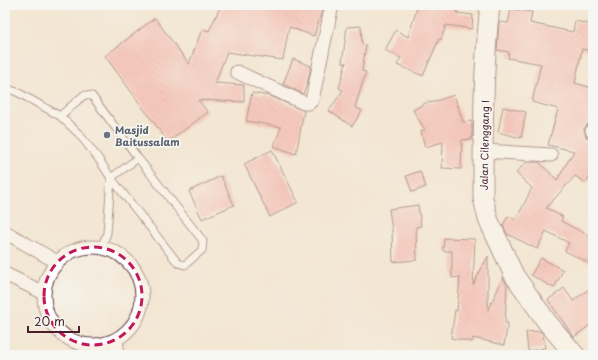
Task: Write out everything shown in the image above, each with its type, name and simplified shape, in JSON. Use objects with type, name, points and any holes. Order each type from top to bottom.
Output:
[{"type":"street","points":[[237,72],[304,103],[309,103],[312,100],[332,5]]},
{"type":"street","name":"Jalan Cilenggang I","points":[[490,5],[486,39],[483,151],[483,198],[488,219],[514,275],[548,322],[575,355]]},
{"type":"street","points":[[483,151],[551,155]]},
{"type":"street","points":[[5,232],[57,262]]},
{"type":"street","points":[[102,246],[120,254],[132,266],[140,281],[142,298],[138,315],[129,329],[116,340],[81,350],[65,337],[53,325],[45,310],[44,293],[48,276],[57,262],[71,252],[87,247],[102,246]]},
{"type":"street","points":[[5,274],[44,293]]},
{"type":"street","points":[[116,340],[118,355]]},
{"type":"lane","points":[[5,88],[17,92],[60,116],[79,134],[98,158],[111,178],[178,263],[185,265],[202,250],[203,241],[92,96],[84,95],[60,116]]},
{"type":"lane","points":[[102,246],[106,233],[111,178],[138,158]]},
{"type":"highlighted area","points":[[102,246],[120,254],[132,266],[140,281],[142,298],[138,315],[129,329],[116,340],[93,346],[65,337],[53,325],[45,310],[44,293],[48,276],[57,262],[71,252],[87,247]]},
{"type":"building","points":[[221,5],[324,5],[314,36],[289,27],[283,60],[227,52],[215,83],[244,85],[244,102],[198,100],[208,112],[168,142],[105,56],[155,18],[189,64],[202,29],[209,31]]},
{"type":"building","points":[[418,5],[458,5],[457,13],[473,15],[472,29],[446,25],[441,40],[439,39],[423,76],[397,65],[401,58],[385,50],[396,30],[408,37]]},
{"type":"building","points":[[511,9],[532,12],[530,23],[573,32],[575,21],[593,25],[593,52],[582,49],[575,83],[593,88],[593,123],[587,125],[584,129],[586,137],[593,140],[593,172],[586,183],[575,176],[546,208],[563,217],[561,221],[593,238],[593,265],[565,251],[569,243],[546,231],[537,249],[507,234],[503,225],[508,216],[516,220],[532,188],[516,173],[526,162],[539,162],[557,180],[574,151],[548,145],[558,109],[532,102],[541,64],[508,58],[509,52],[497,50],[499,22],[508,23]]},
{"type":"building","points":[[361,26],[362,44],[366,45],[362,71],[366,72],[355,107],[362,111],[352,126],[329,111],[343,90],[339,88],[346,63],[342,63],[347,27]]},
{"type":"building","points":[[293,59],[311,66],[303,94],[283,84]]},
{"type":"building","points":[[252,93],[270,96],[304,111],[296,154],[274,146],[281,127],[246,121]]},
{"type":"building","points":[[454,95],[463,122],[472,121],[472,139],[462,140],[461,169],[442,168],[443,142],[425,147],[421,131],[425,130],[413,110],[429,101],[430,103]]},
{"type":"building","points":[[503,107],[526,112],[521,138],[498,132]]},
{"type":"building","points":[[272,150],[298,202],[270,217],[244,164]]},
{"type":"building","points":[[420,171],[426,187],[412,192],[406,176]]},
{"type":"building","points":[[221,176],[234,205],[202,219],[189,191]]},
{"type":"building","points":[[418,205],[421,226],[416,227],[417,260],[393,262],[392,230],[389,209]]},
{"type":"building","points":[[444,238],[475,239],[473,285],[488,256],[488,310],[503,278],[507,285],[505,323],[508,323],[504,345],[473,338],[472,342],[451,338],[455,310],[457,311],[460,277],[452,278],[452,251],[443,251]]},
{"type":"building","points":[[541,258],[563,270],[554,288],[531,275]]},
{"type":"building","points":[[593,286],[593,323],[574,337],[548,300],[564,288],[573,301]]},
{"type":"building","points":[[540,331],[543,334],[545,348],[528,351],[526,332]]},
{"type":"place","name":"Masjid Baitussalam","points":[[107,135]]}]
